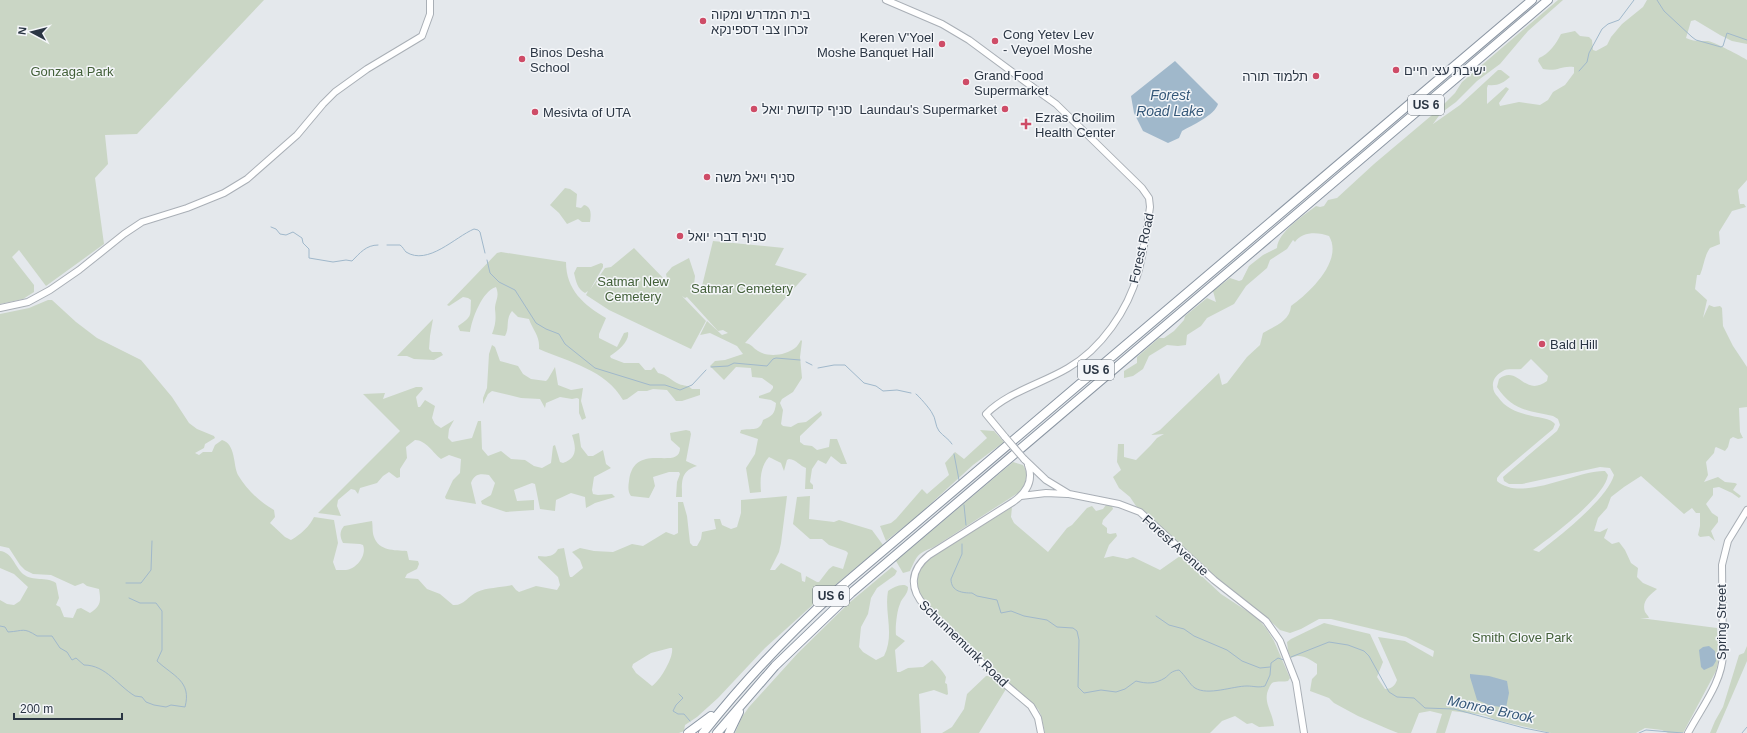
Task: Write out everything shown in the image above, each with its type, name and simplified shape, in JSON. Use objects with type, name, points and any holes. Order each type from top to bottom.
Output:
[{"type":"highway","name":"US 6","points":[[703,733],[744,683],[780,645],[837,590],[1532,0]]},
{"type":"highway","name":"US 6","points":[[717,733],[775,666],[851,593],[1548,0]]},
{"type":"highway","points":[[730,733],[742,708],[775,666]]},
{"type":"highway","points":[[688,733],[706,721],[744,683]]},
{"type":"street","points":[[0,308],[28,302],[50,290],[142,222],[187,208],[224,193],[247,179],[297,135],[335,92],[367,69],[422,36],[430,14],[430,0]]},
{"type":"street","name":"Forest Road","points":[[886,0],[942,24],[969,40],[1047,97],[1142,188],[1150,201],[1142,255],[1135,283],[1122,310],[1101,339],[1086,355],[1073,365],[1005,400],[986,414]]},
{"type":"street","name":"Forest Avenue","points":[[986,414],[1026,462],[1050,483],[1074,495],[1119,504],[1140,512],[1214,580],[1266,621],[1280,641],[1296,682],[1304,733]]},
{"type":"street","points":[[1021,496],[1026,490],[1029,482],[1030,472],[1026,462]]},
{"type":"street","name":"Schunnemunk Road","points":[[1041,733],[1037,715],[1030,706],[993,674],[928,610],[917,597],[914,588],[915,573],[925,558],[1021,496],[1046,493],[1074,495]]},
{"type":"street","name":"Spring Street","points":[[1688,733],[1715,684],[1722,668],[1722,565],[1728,541],[1747,510]]},
{"type":"green space","name":"Gonzaga Park","points":[[0,0],[264,0],[137,134],[105,135],[108,164],[95,178],[104,244],[46,286],[19,250],[12,257],[34,285],[34,292],[23,299],[0,304]]},
{"type":"green space","name":"Smith Clove Park","points":[[1558,0],[1563,0],[1528,31],[1500,64],[1477,81],[1456,102],[1441,113],[1433,124],[1460,105],[1498,70],[1501,70],[1510,77],[1500,84],[1488,85],[1487,104],[1506,87],[1509,89],[1499,103],[1500,106],[1519,102],[1540,105],[1548,100],[1553,92],[1565,85],[1574,73],[1574,67],[1552,70],[1543,69],[1538,61],[1539,58],[1552,48],[1561,34],[1575,31],[1580,36],[1589,37],[1592,40],[1593,50],[1596,51],[1607,45],[1611,37],[1622,24],[1643,7],[1647,0],[1747,0],[1747,44],[1732,41],[1695,20],[1691,21],[1686,38],[1694,41],[1711,42],[1728,49],[1747,60],[1747,180],[1738,190],[1740,204],[1744,204],[1746,207],[1732,211],[1719,232],[1720,244],[1710,248],[1706,254],[1700,275],[1697,275],[1695,289],[1707,300],[1703,318],[1709,305],[1714,307],[1720,306],[1722,308],[1723,326],[1733,346],[1747,367],[1747,407],[1739,408],[1740,432],[1743,438],[1738,439],[1733,437],[1730,439],[1728,447],[1725,451],[1716,447],[1715,448],[1714,453],[1706,462],[1708,475],[1704,482],[1718,477],[1725,482],[1735,483],[1737,484],[1733,490],[1741,496],[1739,498],[1719,487],[1713,488],[1713,495],[1706,504],[1712,513],[1718,517],[1718,522],[1711,531],[1715,541],[1709,536],[1700,537],[1698,535],[1700,513],[1696,513],[1692,508],[1684,514],[1641,476],[1611,497],[1607,508],[1598,518],[1594,531],[1600,532],[1608,528],[1604,538],[1612,544],[1619,542],[1625,550],[1631,563],[1638,568],[1637,577],[1643,583],[1657,589],[1647,598],[1644,604],[1645,612],[1649,618],[1640,618],[1717,628],[1719,658],[1716,671],[1683,733],[1668,733],[1662,730],[1645,728],[1636,733],[1551,733],[1496,720],[1484,715],[1452,711],[1445,733],[1436,733],[1442,714],[1430,711],[1419,713],[1411,733],[1398,733],[1358,716],[1334,703],[1329,698],[1310,691],[1312,679],[1317,674],[1317,664],[1302,656],[1291,658],[1288,651],[1287,642],[1324,623],[1370,634],[1383,662],[1377,677],[1385,689],[1392,687],[1397,680],[1378,637],[1405,641],[1433,657],[1434,651],[1406,637],[1331,619],[1319,619],[1290,633],[1280,630],[1266,617],[1222,583],[1136,506],[1130,497],[1119,488],[1113,477],[1121,470],[1117,462],[1118,444],[1124,444],[1124,457],[1136,460],[1157,438],[1164,434],[1151,435],[1160,430],[1219,373],[1222,385],[1227,383],[1247,357],[1260,345],[1263,333],[1277,325],[1288,316],[1291,306],[1306,294],[1322,276],[1328,266],[1332,256],[1332,246],[1329,236],[1311,233],[1298,238],[1295,242],[1293,240],[1287,249],[1270,260],[1267,268],[1246,286],[1234,304],[1207,318],[1201,326],[1187,335],[1186,345],[1167,345],[1149,356],[1143,369],[1133,376],[1124,378],[1124,371],[1137,363],[1137,357],[1159,338],[1164,338],[1174,331],[1184,320],[1185,316],[1207,298],[1216,302],[1213,291],[1230,278],[1239,281],[1242,280],[1249,266],[1263,255],[1277,248],[1278,242],[1286,230],[1298,219],[1316,206],[1324,206],[1328,200],[1337,198],[1374,164],[1438,110],[1455,93],[1462,82]],"holes":[[[1531,359],[1548,376],[1547,381],[1539,385],[1532,386],[1511,375],[1506,375],[1499,379],[1497,387],[1509,401],[1528,411],[1553,416],[1558,419],[1560,425],[1557,431],[1503,477],[1504,481],[1509,484],[1522,484],[1600,467],[1610,468],[1614,475],[1603,495],[1593,506],[1539,552],[1533,550],[1588,505],[1605,484],[1608,475],[1605,471],[1593,472],[1550,484],[1520,489],[1508,487],[1497,481],[1497,478],[1501,473],[1553,429],[1555,424],[1546,419],[1512,410],[1496,395],[1493,388],[1494,379],[1505,370],[1521,369]]]},
{"type":"green space","points":[[565,188],[570,189],[577,194],[576,207],[581,208],[584,205],[590,209],[590,222],[582,222],[578,219],[567,224],[559,213],[550,205]]},
{"type":"green space","points":[[713,241],[784,248],[775,265],[807,274],[745,343],[751,345],[762,353],[777,355],[791,350],[796,347],[801,340],[802,341],[800,357],[802,378],[793,392],[782,399],[780,403],[783,410],[781,424],[783,426],[791,427],[798,423],[806,422],[821,411],[822,415],[800,436],[800,442],[804,445],[812,446],[817,450],[829,447],[830,439],[837,439],[847,464],[841,464],[831,456],[826,464],[818,460],[812,469],[810,482],[813,485],[813,489],[805,489],[806,468],[789,459],[787,460],[784,471],[781,463],[769,457],[762,469],[761,492],[750,493],[746,468],[755,454],[758,439],[740,433],[741,430],[758,428],[762,424],[763,420],[769,417],[775,410],[776,403],[771,400],[759,398],[759,396],[770,392],[773,386],[762,378],[752,377],[751,368],[736,367],[724,380],[710,366],[715,361],[725,360],[743,354],[737,346],[710,333],[700,335],[707,321],[722,335],[728,333],[723,330],[718,331],[687,297],[685,298],[682,296],[706,321],[691,349],[609,310],[586,295],[588,291],[585,293],[582,291],[576,282],[574,273],[577,267],[591,267],[601,263],[603,264],[603,267],[590,290],[605,268],[611,267],[634,248],[668,283],[666,274],[672,267],[689,258],[695,276],[694,285],[702,286]]},
{"type":"green space","points":[[501,252],[566,262],[569,281],[578,296],[590,308],[606,318],[599,334],[599,338],[617,347],[624,333],[628,332],[627,339],[620,349],[610,356],[611,358],[624,363],[639,363],[645,370],[651,370],[654,367],[658,373],[679,384],[692,389],[700,389],[700,395],[682,401],[676,401],[667,390],[653,389],[638,391],[627,399],[623,400],[607,381],[597,374],[539,349],[537,337],[529,319],[518,317],[512,311],[505,336],[492,334],[498,293],[496,287],[486,294],[478,306],[470,332],[460,331],[458,326],[470,315],[471,300],[463,297],[449,306],[447,305],[497,253]]},
{"type":"green space","points":[[48,300],[52,300],[76,322],[97,338],[141,360],[172,397],[189,423],[197,429],[214,436],[215,438],[205,444],[204,448],[195,453],[199,455],[203,452],[212,452],[215,445],[222,440],[227,442],[232,450],[238,475],[245,486],[254,495],[274,510],[275,517],[270,523],[285,537],[291,540],[294,538],[307,527],[314,517],[334,520],[338,543],[333,562],[336,570],[346,570],[354,567],[360,561],[364,553],[364,549],[363,545],[360,544],[343,543],[340,534],[342,528],[344,526],[372,521],[373,535],[379,545],[388,549],[407,551],[409,560],[418,561],[419,564],[417,569],[407,574],[405,578],[418,579],[427,589],[440,594],[453,605],[460,604],[481,590],[490,588],[512,585],[519,592],[536,586],[557,590],[560,585],[558,577],[538,558],[538,556],[550,556],[558,549],[564,548],[569,574],[570,577],[572,577],[583,568],[580,560],[572,552],[580,548],[594,551],[613,552],[632,544],[643,546],[666,532],[674,535],[678,533],[678,502],[683,502],[687,516],[690,543],[693,546],[697,546],[701,539],[702,532],[716,529],[714,519],[720,519],[722,525],[731,529],[737,527],[741,513],[741,500],[787,496],[779,552],[770,570],[775,570],[781,563],[801,573],[802,581],[805,582],[806,576],[819,582],[833,566],[843,569],[848,553],[829,545],[822,539],[810,539],[793,524],[797,497],[810,496],[809,519],[834,522],[839,520],[872,530],[883,545],[828,591],[765,648],[718,698],[697,717],[685,725],[684,731],[679,733],[0,733],[0,600],[7,604],[14,605],[20,601],[28,587],[14,574],[0,568],[0,551],[8,554],[23,574],[31,578],[48,580],[56,583],[59,598],[56,605],[60,607],[64,617],[73,618],[77,609],[81,608],[90,613],[96,608],[100,600],[99,589],[87,586],[83,583],[75,586],[51,575],[33,574],[25,570],[9,548],[0,546],[0,314],[29,308]],"holes":[[[672,648],[671,657],[666,668],[659,679],[652,686],[636,673],[632,667],[633,664],[651,653]]]},
{"type":"green space","points":[[433,319],[429,349],[432,352],[441,352],[443,355],[434,360],[397,356]]},
{"type":"green space","points":[[492,345],[495,347],[500,361],[518,366],[523,374],[531,379],[546,381],[555,367],[558,385],[571,390],[583,388],[581,401],[586,418],[582,420],[579,413],[579,399],[577,398],[572,399],[560,397],[546,403],[545,408],[540,399],[521,398],[492,391],[488,394],[483,404],[483,398],[487,388],[489,354]]},
{"type":"green space","points":[[416,387],[422,387],[423,389],[416,397],[418,407],[420,407],[425,400],[435,406],[432,418],[435,424],[441,428],[454,420],[449,429],[448,438],[452,442],[472,438],[478,421],[481,421],[482,449],[488,456],[501,451],[511,459],[525,460],[534,466],[542,468],[551,463],[553,446],[555,445],[560,462],[563,463],[568,461],[575,452],[572,435],[579,433],[581,447],[588,456],[593,456],[603,450],[606,464],[611,468],[594,477],[592,490],[593,494],[612,494],[615,497],[595,503],[586,508],[585,497],[571,493],[556,500],[555,511],[540,509],[535,484],[532,483],[514,490],[517,501],[534,500],[534,510],[506,512],[482,504],[481,501],[491,495],[495,483],[489,475],[483,474],[476,476],[471,483],[476,504],[446,499],[445,497],[453,480],[460,473],[461,459],[449,455],[441,459],[426,444],[415,440],[406,447],[407,458],[400,469],[400,477],[397,478],[389,472],[377,483],[360,488],[358,494],[355,490],[351,489],[338,500],[337,506],[341,516],[318,513],[400,431],[363,394],[385,393],[383,399]]},
{"type":"green space","points":[[686,430],[690,431],[691,434],[686,461],[697,466],[687,471],[683,478],[682,497],[676,497],[677,482],[680,474],[679,472],[669,472],[653,477],[655,486],[649,498],[631,496],[628,485],[633,469],[639,462],[647,459],[673,458],[678,455],[680,448],[671,440],[670,433]]},
{"type":"green space","points":[[980,430],[994,431],[1004,442],[973,465],[915,518],[886,541],[880,526],[891,523],[896,519],[922,489],[927,494],[949,475],[945,463],[955,452],[964,459],[987,438]]},
{"type":"green space","points":[[1013,462],[1023,465],[1025,468],[1025,481],[1021,491],[934,547],[921,553],[910,571],[903,573],[896,561]]},
{"type":"green space","points":[[1106,505],[1112,506],[1113,509],[1103,520],[1102,524],[1107,528],[1107,533],[1116,533],[1117,536],[1109,545],[1104,558],[1113,556],[1127,559],[1133,557],[1160,570],[1180,556],[1221,594],[1256,617],[1266,628],[1274,641],[1290,678],[1288,681],[1271,684],[1267,693],[1267,702],[1274,726],[1259,727],[1252,723],[1247,724],[1235,716],[1222,721],[1210,733],[1045,733],[1038,709],[991,669],[933,612],[920,595],[917,587],[918,577],[920,569],[927,560],[1012,507],[1011,517],[1014,523],[1048,552],[1067,528],[1072,525],[1087,508],[1092,506],[1096,511],[1103,509]]},
{"type":"green space","points":[[892,567],[897,571],[895,575],[877,588],[871,598],[868,614],[861,627],[859,647],[863,652],[876,660],[884,656],[889,640],[887,607],[888,591],[901,585],[908,587],[899,607],[896,619],[896,635],[905,641],[895,650],[897,672],[908,668],[923,667],[932,660],[946,677],[945,683],[947,684],[948,694],[947,695],[934,690],[919,694],[921,733],[735,733],[742,717],[749,707],[798,653],[849,603]]},
{"type":"green space","points":[[1747,646],[1747,661],[1716,733],[1710,733],[1723,707],[1739,655],[1744,653]]},
{"type":"green space","points":[[986,676],[990,676],[1006,689],[979,733],[942,733],[952,727],[964,709],[967,694]]},
{"type":"water","name":"Forest Road Lake","points":[[1175,61],[1218,104],[1208,116],[1182,131],[1179,138],[1168,143],[1143,131],[1134,113],[1131,96]]},
{"type":"water","points":[[1709,646],[1715,651],[1716,661],[1713,666],[1704,670],[1701,667],[1699,650],[1703,647]]},
{"type":"water","points":[[1470,674],[1489,676],[1507,681],[1509,693],[1506,708],[1489,705],[1477,700]]},
{"type":"waterway","points":[[1579,71],[1587,62],[1589,53],[1602,29],[1608,24],[1619,20],[1634,0]]},
{"type":"waterway","points":[[1657,0],[1664,11],[1696,40],[1721,47],[1723,46],[1727,33],[1747,40]]},
{"type":"waterway","name":"Monroe Brook","points":[[271,227],[276,229],[280,234],[286,235],[293,232],[302,238],[303,243],[309,249],[309,258],[333,262],[346,260],[352,261],[370,246],[378,245]]},
{"type":"waterway","name":"Monroe Brook","points":[[387,245],[400,245],[406,252],[414,255],[423,255],[441,249],[474,229],[480,232],[485,253]]},
{"type":"waterway","name":"Monroe Brook","points":[[487,260],[490,273],[499,282],[515,290],[536,323],[559,334],[565,344],[595,368],[650,385],[665,385],[680,390],[692,385],[706,370]]},
{"type":"waterway","name":"Monroe Brook","points":[[711,367],[728,366],[734,363],[767,366],[773,359],[776,358],[800,360]]},
{"type":"waterway","name":"Monroe Brook","points":[[806,362],[812,365]]},
{"type":"waterway","name":"Monroe Brook","points":[[818,368],[834,365],[845,365],[864,383],[876,386],[883,391],[897,390],[911,393]]},
{"type":"waterway","name":"Monroe Brook","points":[[916,394],[931,411],[939,431],[952,444]]},
{"type":"waterway","name":"Monroe Brook","points":[[954,454],[959,480]]},
{"type":"waterway","name":"Monroe Brook","points":[[964,505],[966,525]]},
{"type":"waterway","points":[[126,583],[141,583],[151,570],[152,541]]},
{"type":"waterway","name":"Monroe Brook","points":[[962,544],[962,554],[951,579],[953,587],[961,592],[972,593],[977,596],[997,600],[1001,613],[1011,611],[1024,616],[1047,620],[1057,627],[1073,628],[1077,631],[1079,640],[1078,687],[1084,693],[1101,690],[1116,692],[1125,689],[1136,681],[1144,683],[1158,681],[1165,678],[1172,672],[1179,670],[1193,687],[1200,690],[1213,691],[1241,686],[1263,687],[1265,686],[1270,675],[1271,663],[1278,658],[1284,660]]},
{"type":"waterway","points":[[0,626],[5,627],[8,632],[23,630],[29,631],[37,636],[52,636],[60,648],[67,652],[72,660],[76,658],[84,665],[99,668],[129,692],[135,696],[142,697],[146,702],[166,707],[171,705],[185,707],[186,691],[180,680],[157,661],[162,650],[162,611],[156,603],[140,603],[129,598]]},
{"type":"waterway","points":[[1156,616],[1169,625],[1184,629],[1194,636],[1227,650],[1242,661],[1260,668],[1270,667]]},
{"type":"waterway","name":"Monroe Brook","points":[[1291,657],[1329,642],[1348,645],[1364,651],[1369,656],[1389,692],[1397,697],[1414,698],[1425,708],[1454,709],[1524,728],[1549,733]]},
{"type":"waterway","points":[[679,694],[683,698],[676,705],[673,711],[678,714],[684,714],[690,721]]},
{"type":"waterway","name":"Monroe Brook","points":[[1742,733],[1747,727]]},
{"type":"waterway","name":"Monroe Brook","points":[[1639,733],[1646,730],[1683,733]]},
{"type":"place","name":"בית המדרש ומקוה זכרון צבי דספינקא","points":[[703,21]]},
{"type":"place","name":"Cong Yetev Lev - Veyoel Moshe","points":[[995,41]]},
{"type":"place","name":"Keren V'Yoel Moshe Banquet Hall","points":[[942,44]]},
{"type":"place","name":"Binos Desha School","points":[[522,59]]},
{"type":"place","name":"ישיבת עצי חיים","points":[[1396,70]]},
{"type":"place","name":"תלמוד תורה","points":[[1316,76]]},
{"type":"place","name":"Grand Food Supermarket","points":[[966,82]]},
{"type":"place","name":"סניף קדושת יואל","points":[[754,109]]},
{"type":"place","name":"Laundau's Supermarket","points":[[1005,109]]},
{"type":"place","name":"Mesivta of UTA","points":[[535,112]]},
{"type":"place","name":"Ezras Choilim Health Center","points":[[1026,124]]},
{"type":"place","name":"סניף ויאל משה","points":[[707,177]]},
{"type":"place","name":"סניף דברי יואל","points":[[680,236]]},
{"type":"place","name":"Bald Hill","points":[[1542,344]]},
{"type":"park label","name":"Satmar New Cemetery","points":[[633,288]]},
{"type":"park label","name":"Satmar Cemetery","points":[[742,288]]}]
